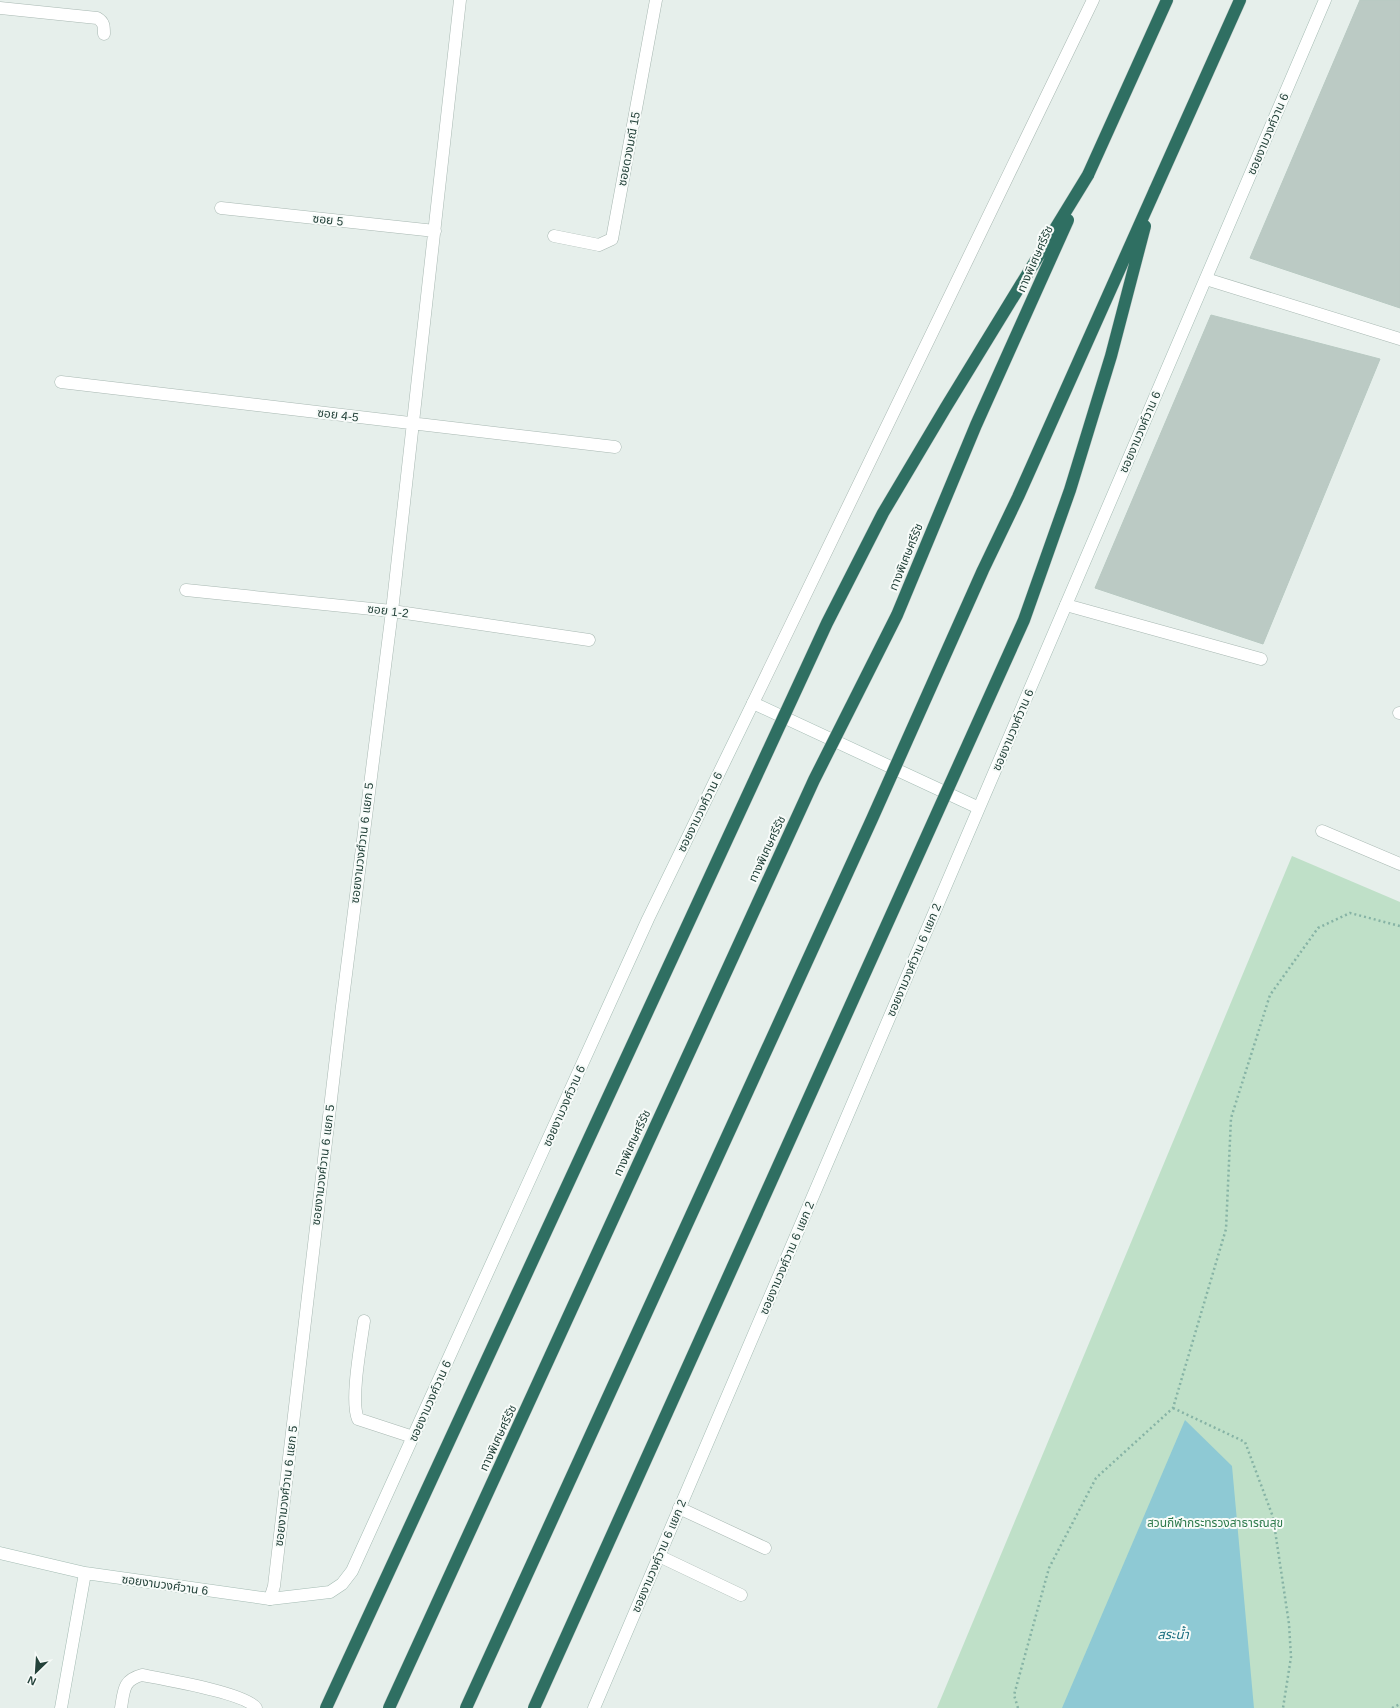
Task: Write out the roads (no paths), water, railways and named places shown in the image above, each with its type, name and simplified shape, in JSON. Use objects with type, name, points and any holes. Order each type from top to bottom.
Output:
[{"type":"highway","name":"ทางพิเศษศรีรัช","points":[[389,1708],[814,780],[897,615],[976,425],[1167,0]]},
{"type":"highway","points":[[466,1708],[875,811],[983,570],[1018,497],[1240,0]]},
{"type":"highway","points":[[326,1708],[827,623],[883,513],[1088,175]]},
{"type":"highway","points":[[534,1708],[1024,620],[1070,490],[1111,356],[1155,190]]},
{"type":"street","name":"ซอยงามวงศ์วาน 6 แยก 5","points":[[270,1599],[274,1586],[340,1022],[392,611],[460,0]]},
{"type":"street","name":"ซอยดวงมณี 15","points":[[554,236],[599,246],[612,239],[656,0]]},
{"type":"street","name":"ซอยงามวงศ์วาน 6","points":[[0,1553],[86,1573],[270,1599],[330,1592],[342,1584],[352,1571],[648,919],[1093,0]]},
{"type":"street","name":"ซอยงามวงศ์วาน 6","points":[[979,808],[1325,0]]},
{"type":"street","points":[[0,8],[97,18],[102,21],[104,25],[104,34]]},
{"type":"street","name":"ซอย 5","points":[[221,208],[435,231]]},
{"type":"street","points":[[1206,279],[1400,339]]},
{"type":"street","name":"ซอย 4-5","points":[[61,382],[615,447]]},
{"type":"street","name":"ซอย 1-2","points":[[186,590],[392,611],[589,640]]},
{"type":"street","points":[[1066,605],[1261,659]]},
{"type":"street","points":[[753,703],[979,808]]},
{"type":"street","name":"ซอยงามวงศ์วาน 6 แยก 2","points":[[594,1708],[979,808]]},
{"type":"street","points":[[1322,831],[1400,864]]},
{"type":"street","points":[[364,1321],[355,1412],[358,1419],[414,1437]]},
{"type":"street","points":[[679,1508],[765,1548]]},
{"type":"street","points":[[659,1556],[742,1595]]},
{"type":"street","points":[[61,1708],[86,1573]]},
{"type":"street","points":[[121,1708],[125,1685],[132,1678],[142,1674],[231,1695],[250,1702],[256,1708]]},
{"type":"water","name":"สระน้ำ","points":[[1185,1420],[1232,1466],[1254,1708],[1062,1708]]},
{"type":"park label","name":"สวนกีฬากระทรวงสาธารณสุข","points":[[1215,1523]]}]
